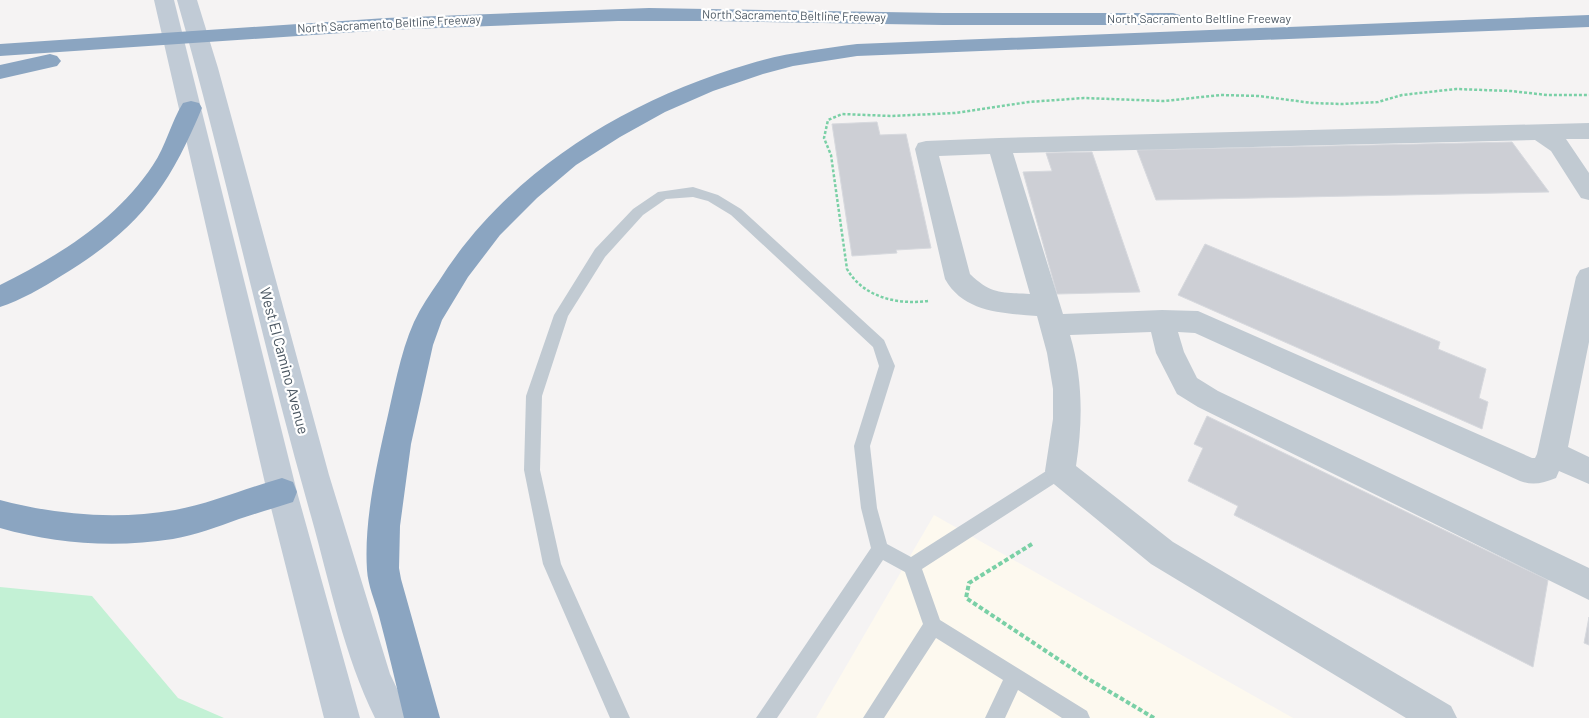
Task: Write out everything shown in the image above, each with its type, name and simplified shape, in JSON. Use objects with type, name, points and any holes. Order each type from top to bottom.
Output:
[{"type":"highway","name":"North Sacramento Beltline Freeway","points":[[0,50],[377,24],[620,15],[1589,21]]},
{"type":"highway","points":[[422,718],[383,570],[388,496],[400,418],[419,349],[430,317],[455,276],[477,247],[508,212],[552,171],[580,150],[625,122],[708,84],[757,68],[809,57],[857,50],[1589,21]]},
{"type":"highway","points":[[0,72],[147,40]]},
{"type":"highway","points":[[0,297],[35,280],[80,252],[124,216],[148,190],[162,169],[191,108]]},
{"type":"highway","points":[[0,514],[16,519],[76,529],[147,528],[196,519],[282,492]]},
{"type":"main road","name":"West El Camino Avenue","points":[[164,0],[282,492],[342,718]]},
{"type":"main road","name":"West El Camino Avenue","points":[[187,0],[207,68],[314,475],[374,679],[393,718]]},
{"type":"main road","points":[[282,492],[314,475]]},
{"type":"street","points":[[1589,131],[926,149],[958,279],[973,293],[991,302],[1050,316],[1198,322],[1531,472],[1545,469],[1552,454],[1583,334],[1589,277]]},
{"type":"street","points":[[1540,132],[1559,145],[1589,192]]},
{"type":"street","points":[[999,146],[1050,316],[1068,402],[1066,435],[1060,471],[1162,553],[1439,718]]},
{"type":"street","points":[[1162,320],[1170,353],[1188,386],[1208,399],[1589,584]]},
{"type":"street","points":[[1552,454],[1589,471]]},
{"type":"lane","points":[[620,718],[552,564],[532,470],[534,396],[562,315],[600,253],[638,212],[663,196],[693,192],[713,198],[736,212],[879,344],[887,366],[862,446],[869,508],[880,549],[912,566],[933,626],[1080,718]]},
{"type":"lane","points":[[912,566],[1060,471]]},
{"type":"lane","points":[[766,718],[880,549]]},
{"type":"lane","points":[[874,718],[933,626]]},
{"type":"lane","points":[[995,718],[1014,677]]},
{"type":"path","points":[[1032,544],[969,583],[966,598],[1085,677],[1154,718]]},
{"type":"shaded area","points":[[934,515],[1293,718],[816,718]]},
{"type":"green space","points":[[0,587],[92,596],[178,698],[224,718],[0,718]]},
{"type":"building","points":[[877,122],[880,135],[906,134],[931,248],[896,250],[897,253],[852,256],[832,124]]},
{"type":"building","points":[[1512,142],[1549,192],[1156,200],[1137,150]]},
{"type":"building","points":[[1092,152],[1140,292],[1057,294],[1023,172],[1052,171],[1046,153]]},
{"type":"building","points":[[1205,244],[1440,342],[1438,349],[1486,369],[1479,398],[1488,402],[1482,429],[1178,295]]},
{"type":"building","points":[[1207,416],[1548,580],[1533,667],[1234,515],[1238,506],[1188,481],[1203,448],[1194,444]]},
{"type":"building","points":[[1589,617],[1589,645],[1584,643]]}]
